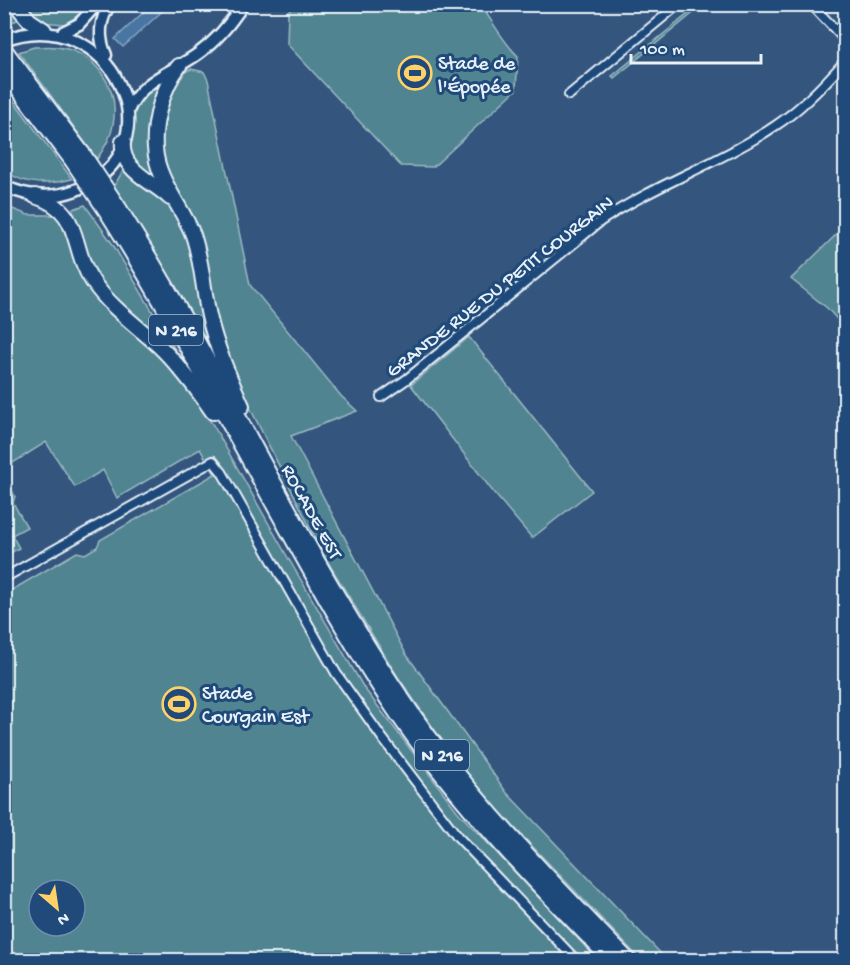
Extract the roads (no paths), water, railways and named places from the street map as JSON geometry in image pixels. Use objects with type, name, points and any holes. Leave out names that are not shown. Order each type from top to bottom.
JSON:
[{"type":"highway","points":[[16,4],[29,20],[44,30]]},
{"type":"highway","name":"ROCADE EST","points":[[4,50],[10,70],[77,157],[161,277],[295,519],[381,667],[441,753],[506,832],[628,960]]},
{"type":"highway","points":[[179,66],[168,85],[157,121],[154,140],[159,167],[190,227],[196,246],[209,317],[227,373],[295,519]]},
{"type":"highway","points":[[123,142],[123,152],[129,165],[163,191],[179,209]]},
{"type":"highway","points":[[35,196],[56,204],[63,211],[71,224],[84,266],[94,284],[114,306],[171,358],[192,383],[226,435],[242,449]]},
{"type":"highway","name":"ROCADE EST","points":[[113,210],[151,285],[350,640],[415,739],[493,837],[611,960]]},
{"type":"main road","points":[[63,32],[79,24],[97,4]]},
{"type":"main road","points":[[4,186],[35,196],[66,193],[88,184],[111,163],[123,142],[128,111],[124,88],[108,58],[100,31],[110,4]]},
{"type":"main road","points":[[128,111],[140,91],[214,40],[243,4]]},
{"type":"main road","points":[[4,40],[21,33],[44,30],[63,32],[87,41],[108,58]]},
{"type":"street","points":[[569,95],[679,4]]},
{"type":"street","points":[[811,4],[846,41]]},
{"type":"street","name":"GRANDE RUE DU PETIT COURGAIN","points":[[381,397],[407,379],[601,221],[628,204],[776,125],[819,88],[846,60]]},
{"type":"street","points":[[4,578],[213,461],[222,472],[336,673],[382,739],[459,837],[576,960]]},
{"type":"water","points":[[152,4],[169,5],[123,47],[115,39]]},
{"type":"waterway","points":[[836,960],[846,953]]},
{"type":"place","name":"Stade de l'Épopée","points":[[415,73]]},
{"type":"place","name":"Stade Courgain Est","points":[[179,704]]}]
